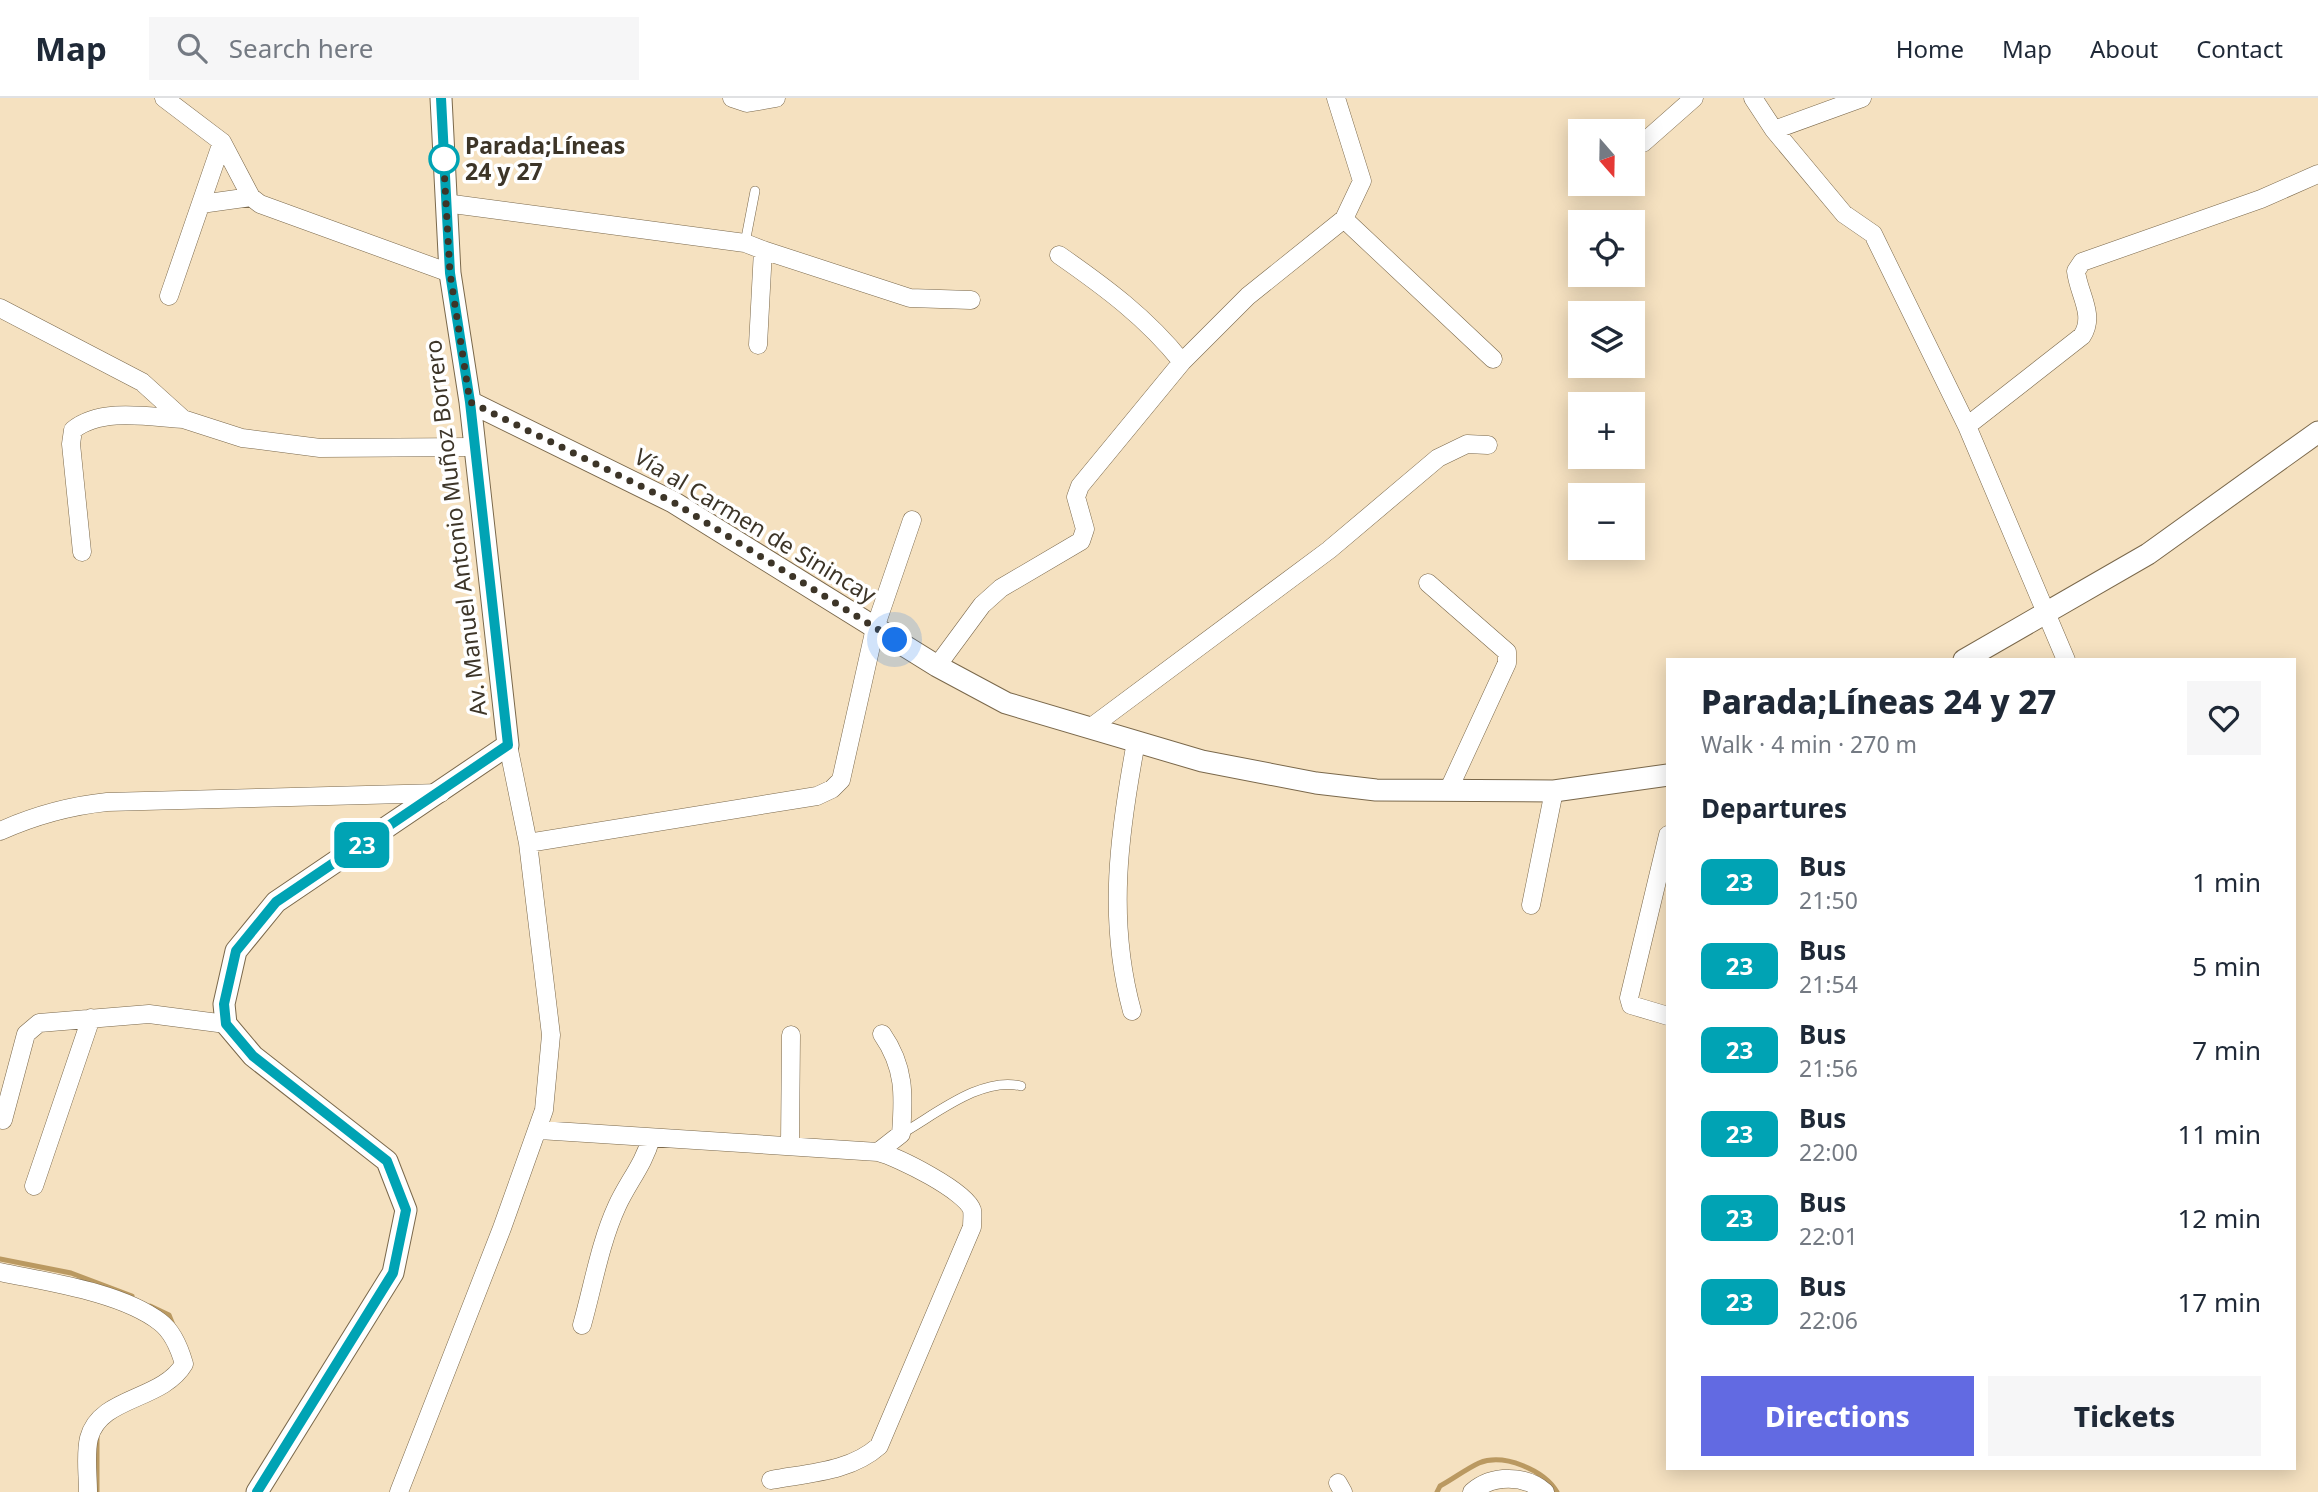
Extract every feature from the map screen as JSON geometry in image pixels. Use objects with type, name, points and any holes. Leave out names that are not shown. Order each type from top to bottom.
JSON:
[{"type":"street","points":[[164,98],[222,142],[251,197],[273,210],[450,273]]},
{"type":"street","name":"Av. Manuel Antonio Muñoz Borrero","points":[[441,98],[450,273],[470,402],[508,745]]},
{"type":"street","points":[[732,98],[747,103],[776,98]]},
{"type":"street","points":[[937,666],[982,605],[1001,588],[1081,541],[1085,529],[1076,497],[1080,486],[1182,362],[1248,296],[1344,219],[1362,181],[1336,98]]},
{"type":"street","points":[[1645,141],[1694,98]]},
{"type":"street","points":[[1753,98],[1774,130],[1843,214],[1873,234],[1968,426],[2065,658]]},
{"type":"street","points":[[1774,130],[1861,98]]},
{"type":"street","points":[[169,296],[222,142]]},
{"type":"street","points":[[1968,426],[2082,336],[2088,327],[2088,316],[2076,271],[2082,262],[2261,199],[2318,174]]},
{"type":"street","points":[[201,204],[251,197]]},
{"type":"street","points":[[445,203],[745,243],[868,287],[910,298],[971,300]]},
{"type":"street","points":[[1344,219],[1493,359]]},
{"type":"street","points":[[758,345],[764,250]]},
{"type":"street","points":[[1059,255],[1123,300],[1160,335],[1182,362]]},
{"type":"street","points":[[0,308],[142,382],[183,419]]},
{"type":"street","name":"Vía al Carmen de Sinincay","points":[[470,402],[673,502],[937,666],[1006,702],[1202,761],[1316,783],[1376,790],[1554,791],[1666,775]]},
{"type":"street","points":[[82,552],[71,444],[73,430],[85,420],[108,417],[183,419],[242,438],[320,448],[474,447]]},
{"type":"street","points":[[1971,658],[2148,554],[2318,432]]},
{"type":"street","points":[[1090,728],[1329,550],[1438,458],[1467,444],[1488,445]]},
{"type":"street","points":[[528,843],[817,796],[832,789],[841,780],[875,628],[912,520]]},
{"type":"street","points":[[1428,583],[1507,652],[1507,663],[1448,791]]},
{"type":"street","points":[[1132,1010],[1121,972],[1117,868],[1136,742]]},
{"type":"street","points":[[257,1492],[393,1273],[406,1210],[387,1161],[253,1056],[226,1024],[224,1004],[236,951],[276,902],[441,793],[508,745],[528,843],[551,1035],[544,1110],[539,1130],[399,1492]]},
{"type":"street","points":[[1531,905],[1554,791]]},
{"type":"street","points":[[0,831],[34,816],[67,806],[107,802],[441,793]]},
{"type":"street","points":[[1666,843],[1629,998],[1631,1005],[1666,1015]]},
{"type":"street","points":[[3,1119],[26,1034],[39,1023],[149,1014],[226,1024]]},
{"type":"street","points":[[34,1185],[91,1018]]},
{"type":"street","points":[[878,1152],[901,1134],[903,1105],[900,1063],[882,1034]]},
{"type":"street","points":[[790,1144],[791,1035]]},
{"type":"street","points":[[539,1130],[790,1144],[878,1152],[896,1157],[962,1196],[972,1210],[972,1227],[879,1446],[864,1460],[845,1466],[771,1480]]},
{"type":"street","points":[[582,1325],[608,1228],[618,1203],[645,1159],[650,1138]]},
{"type":"street","points":[[0,1272],[57,1284],[126,1304],[162,1322],[179,1347],[184,1364],[177,1376],[148,1393],[106,1411],[95,1425],[89,1438],[88,1492]]},
{"type":"street","points":[[1472,1492],[1480,1485],[1513,1477],[1535,1483],[1545,1492]]},
{"type":"lane","points":[[745,243],[755,191]]},
{"type":"lane","points":[[901,1134],[988,1086],[1009,1083],[1021,1086]]},
{"type":"waterway","points":[[0,1259],[71,1273],[132,1296]]},
{"type":"waterway","points":[[150,1306],[169,1315],[173,1325]]},
{"type":"waterway","points":[[97,1436],[97,1492]]},
{"type":"waterway","points":[[1437,1492],[1440,1486],[1474,1465],[1489,1460],[1511,1462],[1533,1471],[1557,1492]]},
{"type":"bus line","name":"23","points":[[257,1492],[393,1273],[406,1210],[387,1161],[253,1056],[226,1024],[224,1004],[236,951],[276,902],[441,793],[508,745],[470,402],[450,273],[441,98]]},
{"type":"place","name":"Parada;Líneas 24 y 27","points":[[444,159]]},
{"type":"route","points":[[444,159],[443,150],[450,273],[470,402],[673,502],[895,640]]}]
